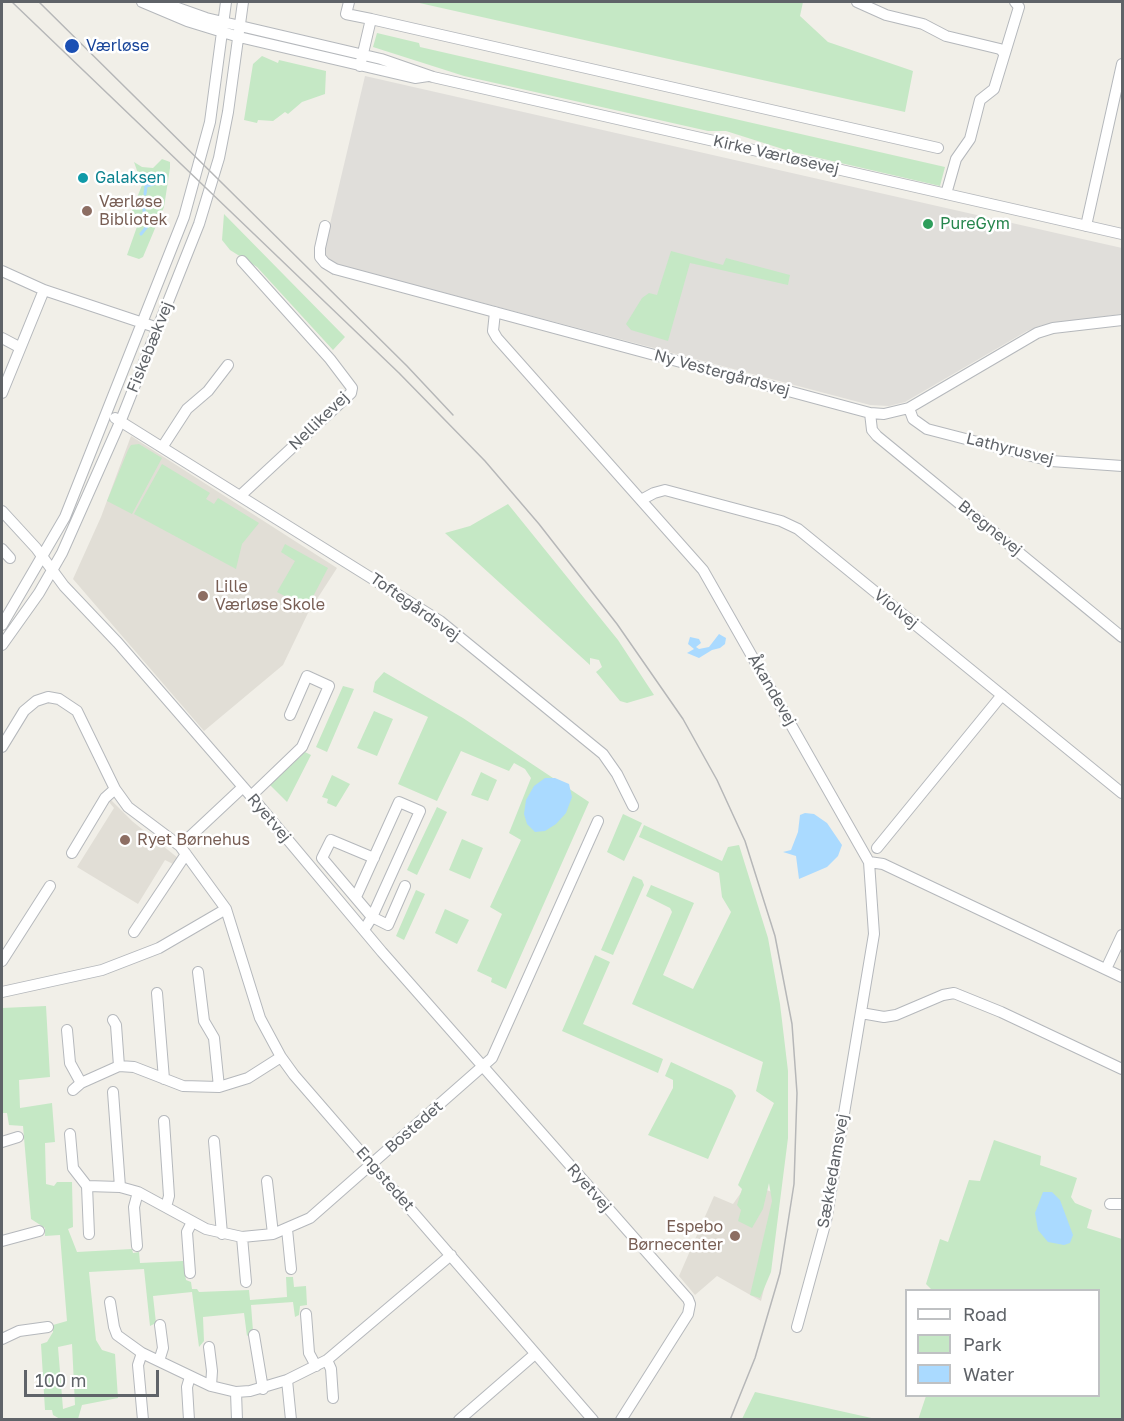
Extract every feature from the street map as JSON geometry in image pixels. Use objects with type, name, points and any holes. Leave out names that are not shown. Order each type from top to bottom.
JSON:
[{"type":"street","points":[[142,2],[240,32]]},
{"type":"street","points":[[161,2],[223,28]]},
{"type":"street","name":"Fiskebækvej","points":[[2,625],[65,517],[184,217],[204,150],[215,94],[226,2]]},
{"type":"street","name":"Fiskebækvej","points":[[2,645],[53,570],[121,420],[208,199],[225,128],[243,2]]},
{"type":"street","points":[[349,2],[346,14],[938,148]]},
{"type":"street","points":[[856,2],[886,15],[923,24],[946,36],[1000,49],[1004,53]]},
{"type":"street","points":[[946,194],[956,159],[970,139],[980,100],[994,89],[1004,53],[1010,45],[1019,7],[1015,2]]},
{"type":"street","points":[[360,66],[371,20]]},
{"type":"street","name":"Kirke Værløsevej","points":[[240,32],[363,54],[417,69],[429,76],[1122,234]]},
{"type":"street","name":"Kirke Værløsevej","points":[[240,32],[360,66],[415,78],[429,76]]},
{"type":"street","points":[[1086,226],[1122,72]]},
{"type":"street","name":"Ny Vestergårdsvej","points":[[325,226],[320,248],[325,263],[335,269],[870,413],[884,414],[909,408],[1037,333],[1053,328],[1122,320]]},
{"type":"street","name":"Nellikevej","points":[[241,495],[349,395],[352,388],[330,359],[242,261]]},
{"type":"street","points":[[2,271],[44,290],[158,328]]},
{"type":"street","points":[[2,393],[44,290]]},
{"type":"street","name":"Åkandevej","points":[[495,312],[493,331],[497,338],[703,570],[869,862]]},
{"type":"street","points":[[2,338],[19,347]]},
{"type":"street","points":[[163,446],[187,409],[208,391],[228,365]]},
{"type":"street","name":"Lathyrusvej","points":[[909,408],[913,419],[927,429],[1051,461],[1122,466]]},
{"type":"street","name":"Bregnevej","points":[[870,413],[872,430],[877,436],[1122,637]]},
{"type":"street","name":"Toftegårdsvej","points":[[106,414],[121,420],[163,446],[440,621],[603,754],[617,774],[633,806]]},
{"type":"street","name":"Violvej","points":[[641,500],[665,490],[781,521],[798,529],[1122,793]]},
{"type":"street","name":"Ryetvej","points":[[2,511],[251,796],[483,1067],[688,1299],[690,1310],[621,1419]]},
{"type":"street","points":[[2,549],[9,558]]},
{"type":"street","points":[[251,796],[302,747],[329,687],[307,676],[290,716]]},
{"type":"street","points":[[877,848],[1002,695]]},
{"type":"street","name":"Engstedet","points":[[2,747],[24,711],[36,701],[48,697],[59,699],[77,711],[115,789],[128,807],[183,850],[226,909],[260,1018],[281,1057],[593,1419]]},
{"type":"street","points":[[135,932],[183,850],[243,787]]},
{"type":"street","points":[[72,853],[105,798],[115,789]]},
{"type":"street","points":[[356,897],[399,802],[420,811],[364,930]]},
{"type":"street","points":[[483,1067],[492,1058],[598,821]]},
{"type":"street","points":[[374,858],[331,840],[322,858],[372,917],[388,925],[405,886]]},
{"type":"street","points":[[869,862],[884,864],[1122,977]]},
{"type":"street","name":"Sækkedamsvej","points":[[797,1327],[825,1221],[874,934],[869,862]]},
{"type":"street","points":[[2,961],[50,886]]},
{"type":"street","points":[[2,992],[102,970],[159,948],[226,909]]},
{"type":"street","points":[[1106,969],[1122,935]]},
{"type":"street","points":[[198,972],[204,1021],[214,1038],[219,1087]]},
{"type":"street","points":[[157,993],[164,1079]]},
{"type":"street","points":[[861,1013],[884,1017],[896,1015],[943,995],[954,993],[1001,1012],[1122,1069]]},
{"type":"street","points":[[113,1020],[116,1025],[119,1066]]},
{"type":"street","points":[[67,1030],[70,1063],[77,1086],[119,1066],[134,1067],[183,1086],[219,1087],[248,1078],[281,1057]]},
{"type":"street","name":"Bostedet","points":[[87,1186],[120,1187],[138,1192],[192,1222],[222,1234],[242,1237],[273,1234],[310,1218],[483,1067]]},
{"type":"street","points":[[113,1092],[120,1187]]},
{"type":"street","points":[[164,1121],[169,1196],[166,1207]]},
{"type":"street","points":[[70,1134],[73,1168],[87,1186],[89,1234]]},
{"type":"street","points":[[2,1143],[18,1137]]},
{"type":"street","points":[[214,1141],[222,1234]]},
{"type":"street","points":[[267,1181],[273,1234]]},
{"type":"street","points":[[137,1246],[134,1207],[138,1192]]},
{"type":"street","points":[[1110,1204],[1122,1204]]},
{"type":"street","points":[[190,1273],[188,1232],[192,1222]]},
{"type":"street","points":[[287,1229],[291,1269]]},
{"type":"street","points":[[2,1241],[39,1231]]},
{"type":"street","points":[[242,1237],[246,1282]]},
{"type":"street","points":[[110,1302],[117,1335],[142,1353],[211,1386],[236,1392],[263,1389],[327,1360],[451,1255]]},
{"type":"street","points":[[306,1314],[309,1353],[316,1366]]},
{"type":"street","points":[[159,1361],[162,1348],[160,1325]]},
{"type":"street","points":[[2,1339],[19,1331],[48,1328]]},
{"type":"street","points":[[254,1335],[263,1389]]},
{"type":"street","points":[[209,1347],[211,1386]]},
{"type":"street","points":[[142,1353],[138,1365],[143,1419]]},
{"type":"street","points":[[459,1419],[535,1354]]},
{"type":"street","points":[[327,1360],[331,1369],[333,1398]]},
{"type":"street","points":[[189,1419],[187,1387],[190,1377]]},
{"type":"street","points":[[287,1380],[291,1419]]},
{"type":"street","points":[[236,1392],[237,1419]]},
{"type":"shaded area","points":[[365,76],[1122,248],[1122,314],[1043,325],[1027,331],[905,402],[889,406],[870,405],[335,264],[325,259],[324,249]]},
{"type":"shaded area","name":"Lille Værløse Skole","points":[[131,436],[337,568],[308,613],[283,665],[204,731],[73,579],[101,517]]},
{"type":"shaded area","name":"Ryet Børnehus","points":[[111,800],[132,821],[178,858],[173,864],[165,860],[138,904],[77,867],[114,808],[109,802]]},
{"type":"shaded area","name":"Espebo Børnecenter","points":[[753,1185],[780,1195],[769,1269],[761,1301],[717,1276],[695,1295],[679,1276],[714,1196],[733,1204],[745,1187]]},
{"type":"green space","points":[[415,2],[803,2],[800,16],[828,42],[913,71],[905,112]]},
{"type":"green space","points":[[377,33],[419,43],[420,47],[945,167],[940,186],[789,151],[726,131],[708,131],[464,76],[373,47]]},
{"type":"green space","points":[[262,56],[278,63],[279,60],[326,71],[325,94],[302,102],[288,114],[285,112],[273,121],[258,120],[257,123],[244,120],[253,64]]},
{"type":"green space","points":[[162,159],[170,162],[164,207],[143,257],[139,259],[127,255],[139,221],[131,213],[142,185],[134,162],[142,167],[153,168]]},
{"type":"green space","points":[[224,214],[345,337],[333,350],[257,267],[230,250],[222,240]]},
{"type":"green space","points":[[671,251],[723,265],[726,258],[790,275],[788,285],[690,263],[668,341],[631,330],[626,324],[642,298],[649,293],[657,295]]},
{"type":"green space","points":[[139,444],[162,458],[132,514],[107,501],[128,450],[131,445]]},
{"type":"green space","points":[[162,464],[210,493],[206,499],[214,504],[218,498],[259,523],[242,544],[236,569],[134,514]]},
{"type":"green space","points":[[508,504],[618,640],[654,695],[627,703],[620,701],[596,672],[602,667],[599,660],[590,658],[590,665],[445,533],[470,526]]},
{"type":"green space","points":[[285,544],[328,568],[307,608],[277,592],[295,561],[281,552]]},
{"type":"green space","points":[[384,672],[463,718],[589,802],[506,989],[491,982],[492,978],[477,971],[502,914],[490,907],[521,840],[509,833],[531,778],[525,769],[514,763],[509,771],[461,751],[437,801],[398,784],[428,717],[373,692],[375,682]]},
{"type":"green space","points":[[343,686],[354,689],[327,752],[316,747]]},
{"type":"green space","points":[[374,711],[393,719],[377,756],[357,748]]},
{"type":"green space","points":[[305,752],[311,755],[287,802],[270,785]]},
{"type":"green space","points":[[481,772],[497,780],[488,801],[471,795]]},
{"type":"green space","points":[[332,775],[350,784],[336,807],[327,803],[328,799],[322,797]]},
{"type":"green space","points":[[437,807],[447,812],[417,875],[407,870]]},
{"type":"green space","points":[[623,814],[642,823],[624,861],[607,852]]},
{"type":"green space","points":[[644,825],[722,861],[728,847],[739,845],[768,938],[780,1004],[788,1071],[788,1138],[771,1272],[760,1298],[750,1295],[772,1201],[769,1183],[763,1209],[752,1228],[738,1221],[741,1210],[737,1205],[742,1189],[738,1185],[774,1103],[756,1091],[763,1062],[632,1004],[672,912],[670,908],[646,896],[651,885],[694,903],[663,975],[693,989],[731,912],[722,897],[719,873],[639,837]]},
{"type":"green space","points":[[462,839],[483,848],[470,879],[449,870]]},
{"type":"green space","points":[[633,876],[642,880],[644,885],[613,955],[601,950]]},
{"type":"green space","points":[[416,890],[425,894],[404,940],[396,936]]},
{"type":"green space","points":[[445,909],[469,920],[457,944],[435,933]]},
{"type":"green space","points":[[595,955],[610,962],[583,1024],[663,1059],[658,1073],[562,1031]]},
{"type":"green space","points":[[46,1006],[50,1077],[19,1080],[20,1108],[52,1103],[55,1142],[45,1143],[46,1184],[54,1186],[57,1182],[72,1182],[73,1227],[68,1229],[77,1252],[132,1249],[133,1253],[139,1252],[140,1263],[183,1261],[186,1280],[191,1282],[192,1289],[197,1289],[199,1292],[249,1290],[250,1300],[287,1297],[286,1277],[293,1277],[294,1287],[306,1286],[307,1305],[300,1306],[299,1315],[295,1317],[293,1302],[251,1305],[253,1331],[247,1336],[244,1313],[203,1317],[204,1341],[199,1347],[192,1292],[153,1296],[156,1323],[150,1326],[144,1269],[89,1272],[96,1340],[102,1350],[115,1354],[118,1398],[82,1405],[78,1419],[60,1419],[53,1415],[52,1410],[45,1410],[41,1344],[47,1342],[53,1332],[53,1325],[67,1321],[60,1235],[45,1236],[45,1228],[31,1219],[23,1126],[9,1125],[7,1113],[2,1113],[2,1008]],"holes":[[[72,1344],[75,1405],[63,1409],[58,1347]]]},
{"type":"green space","points":[[671,1062],[732,1090],[736,1096],[708,1159],[648,1135],[673,1088],[673,1080],[665,1076]]},
{"type":"green space","points":[[994,1140],[1041,1156],[1040,1165],[1077,1178],[1071,1197],[1075,1203],[1092,1210],[1087,1228],[1122,1239],[1122,1419],[918,1420],[926,1397],[1100,1397],[1100,1289],[931,1289],[926,1284],[940,1239],[948,1242],[969,1180],[980,1181]]},
{"type":"green space","points":[[755,1392],[876,1419],[742,1419]]},
{"type":"water","points":[[719,634],[726,638],[725,644],[720,648],[699,658],[687,653],[694,649],[688,644],[690,637],[699,639],[701,643],[696,647],[699,649],[709,647]]},
{"type":"water","points":[[545,778],[555,778],[569,784],[572,797],[566,813],[556,824],[545,831],[535,832],[527,824],[524,814],[526,800],[534,786]]},
{"type":"water","points":[[814,814],[827,823],[842,845],[838,856],[827,867],[799,879],[796,856],[783,852],[791,850],[798,832],[800,815]]},
{"type":"water","points":[[1043,1192],[1052,1192],[1060,1200],[1073,1235],[1070,1243],[1064,1245],[1048,1242],[1038,1230],[1035,1213]]},
{"type":"waterway","points":[[145,194],[146,186],[154,184]]},
{"type":"waterway","points":[[141,234],[150,223],[144,211],[144,200]]},
{"type":"tram line","points":[[12,2],[399,373],[485,461],[539,524],[617,624],[683,719],[717,780],[745,841],[775,936],[792,1024],[797,1093],[794,1184],[780,1273],[755,1358],[730,1420]]},
{"type":"tram line","points":[[39,2],[407,366],[453,415]]},
{"type":"place","name":"Værløse","points":[[72,46]]},
{"type":"place","name":"Galaksen","points":[[83,178]]},
{"type":"place","name":"Værløse Bibliotek","points":[[87,211]]},
{"type":"place","name":"PureGym","points":[[928,224]]},
{"type":"place","name":"Lille Værløse Skole","points":[[203,596]]},
{"type":"place","name":"Ryet Børnehus","points":[[125,840]]},
{"type":"place","name":"Espebo Børnecenter","points":[[735,1236]]}]
